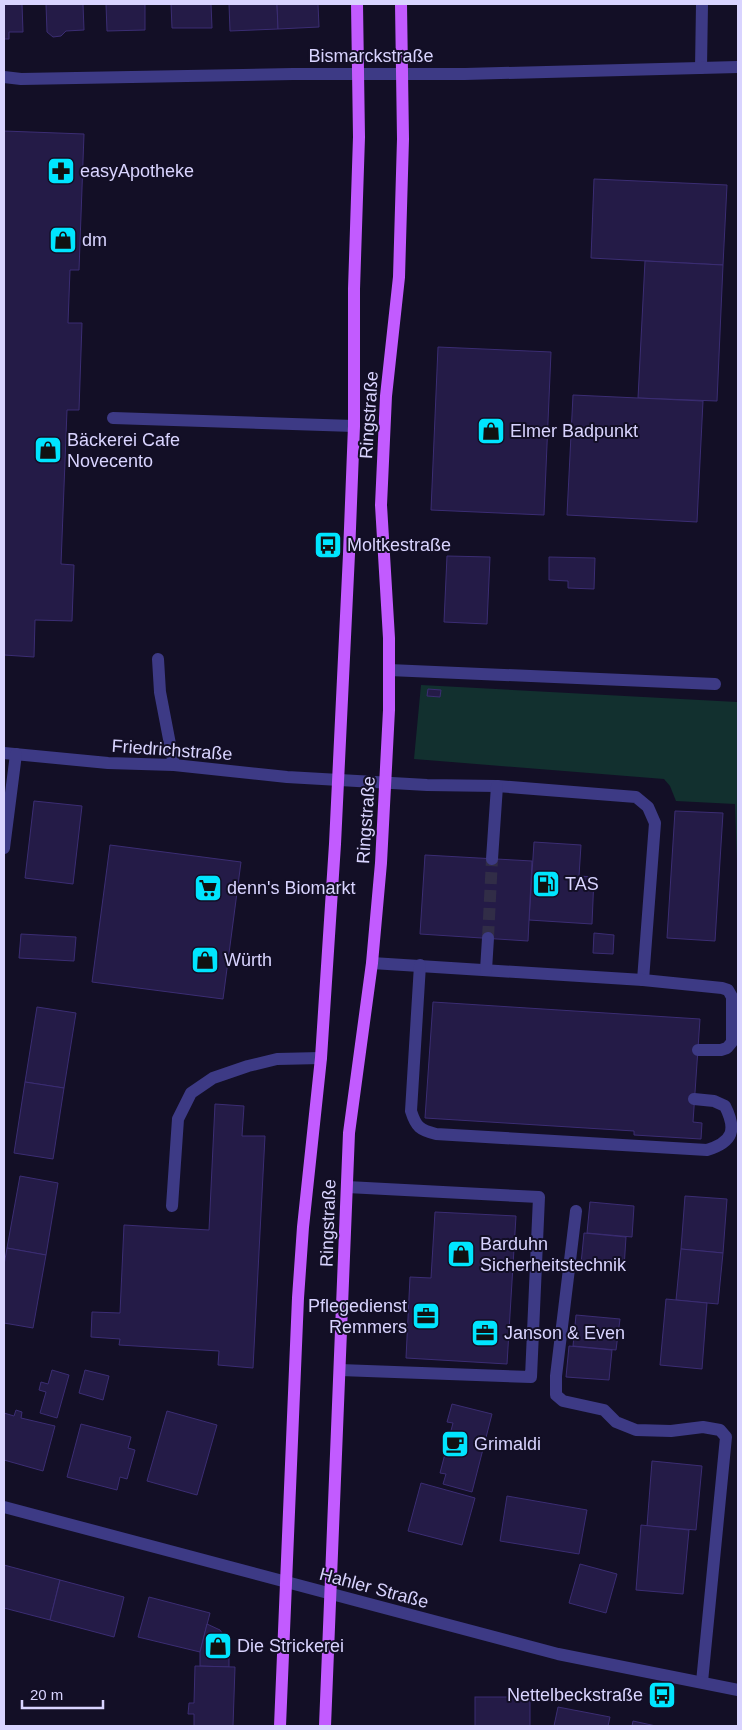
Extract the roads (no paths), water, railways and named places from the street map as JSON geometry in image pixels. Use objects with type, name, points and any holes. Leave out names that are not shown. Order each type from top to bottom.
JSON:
[{"type":"main road","name":"Ringstraße","points":[[280,1726],[298,1298],[303,1227],[321,1058],[338,780],[354,426],[354,289],[359,137],[357,4]]},
{"type":"main road","name":"Ringstraße","points":[[324,1726],[349,1133],[372,963],[386,783],[389,670],[381,504],[386,396],[399,277],[403,151],[401,4]]},
{"type":"street","points":[[701,68],[702,4]]},
{"type":"street","name":"Bismarckstraße","points":[[4,77],[21,80],[464,74],[738,67]]},
{"type":"street","points":[[113,418],[354,426]]},
{"type":"street","points":[[158,659],[160,692],[174,765]]},
{"type":"street","points":[[389,670],[715,684]]},
{"type":"street","points":[[4,848],[10,753]]},
{"type":"street","name":"Friedrichstraße","points":[[10,753],[108,763],[174,765],[287,777],[386,783],[497,786],[636,797],[648,807],[655,823],[643,980]]},
{"type":"street","points":[[492,859],[497,786]]},
{"type":"street","points":[[486,970],[488,938]]},
{"type":"street","points":[[372,963],[643,980],[728,990],[732,997],[732,1042],[727,1048],[721,1050],[698,1050]]},
{"type":"street","points":[[420,966],[411,1111],[415,1123],[423,1131],[436,1134],[707,1150],[720,1145],[730,1134],[732,1120],[725,1106],[714,1101],[694,1100]]},
{"type":"street","points":[[172,1206],[178,1119],[191,1093],[214,1078],[248,1066],[277,1059],[321,1058]]},
{"type":"street","points":[[340,1370],[531,1377],[539,1197],[348,1187]]},
{"type":"street","points":[[576,1211],[556,1376],[556,1395],[563,1401],[604,1410],[616,1422],[636,1430],[672,1431],[703,1427],[720,1430],[726,1437],[702,1682]]},
{"type":"street","name":"Hahler Straße","points":[[4,1507],[558,1654],[738,1690]]},
{"type":"tunnel","points":[[488,938],[492,859]]},
{"type":"place","name":"easyApotheke","points":[[61,171]]},
{"type":"place","name":"dm","points":[[63,240]]},
{"type":"place","name":"Elmer Badpunkt","points":[[491,431]]},
{"type":"place","name":"Bäckerei Cafe Novecento","points":[[48,450]]},
{"type":"place","name":"Moltkestraße","points":[[328,545]]},
{"type":"place","name":"TAS","points":[[546,884]]},
{"type":"place","name":"denn's Biomarkt","points":[[208,888]]},
{"type":"place","name":"Würth","points":[[205,960]]},
{"type":"place","name":"Barduhn Sicherheitstechnik","points":[[461,1254]]},
{"type":"place","name":"Pflegedienst Remmers","points":[[426,1316]]},
{"type":"place","name":"Janson & Even","points":[[485,1333]]},
{"type":"place","name":"Grimaldi","points":[[455,1444]]},
{"type":"place","name":"Die Strickerei","points":[[218,1646]]},
{"type":"place","name":"Nettelbeckstraße","points":[[662,1695]]}]
